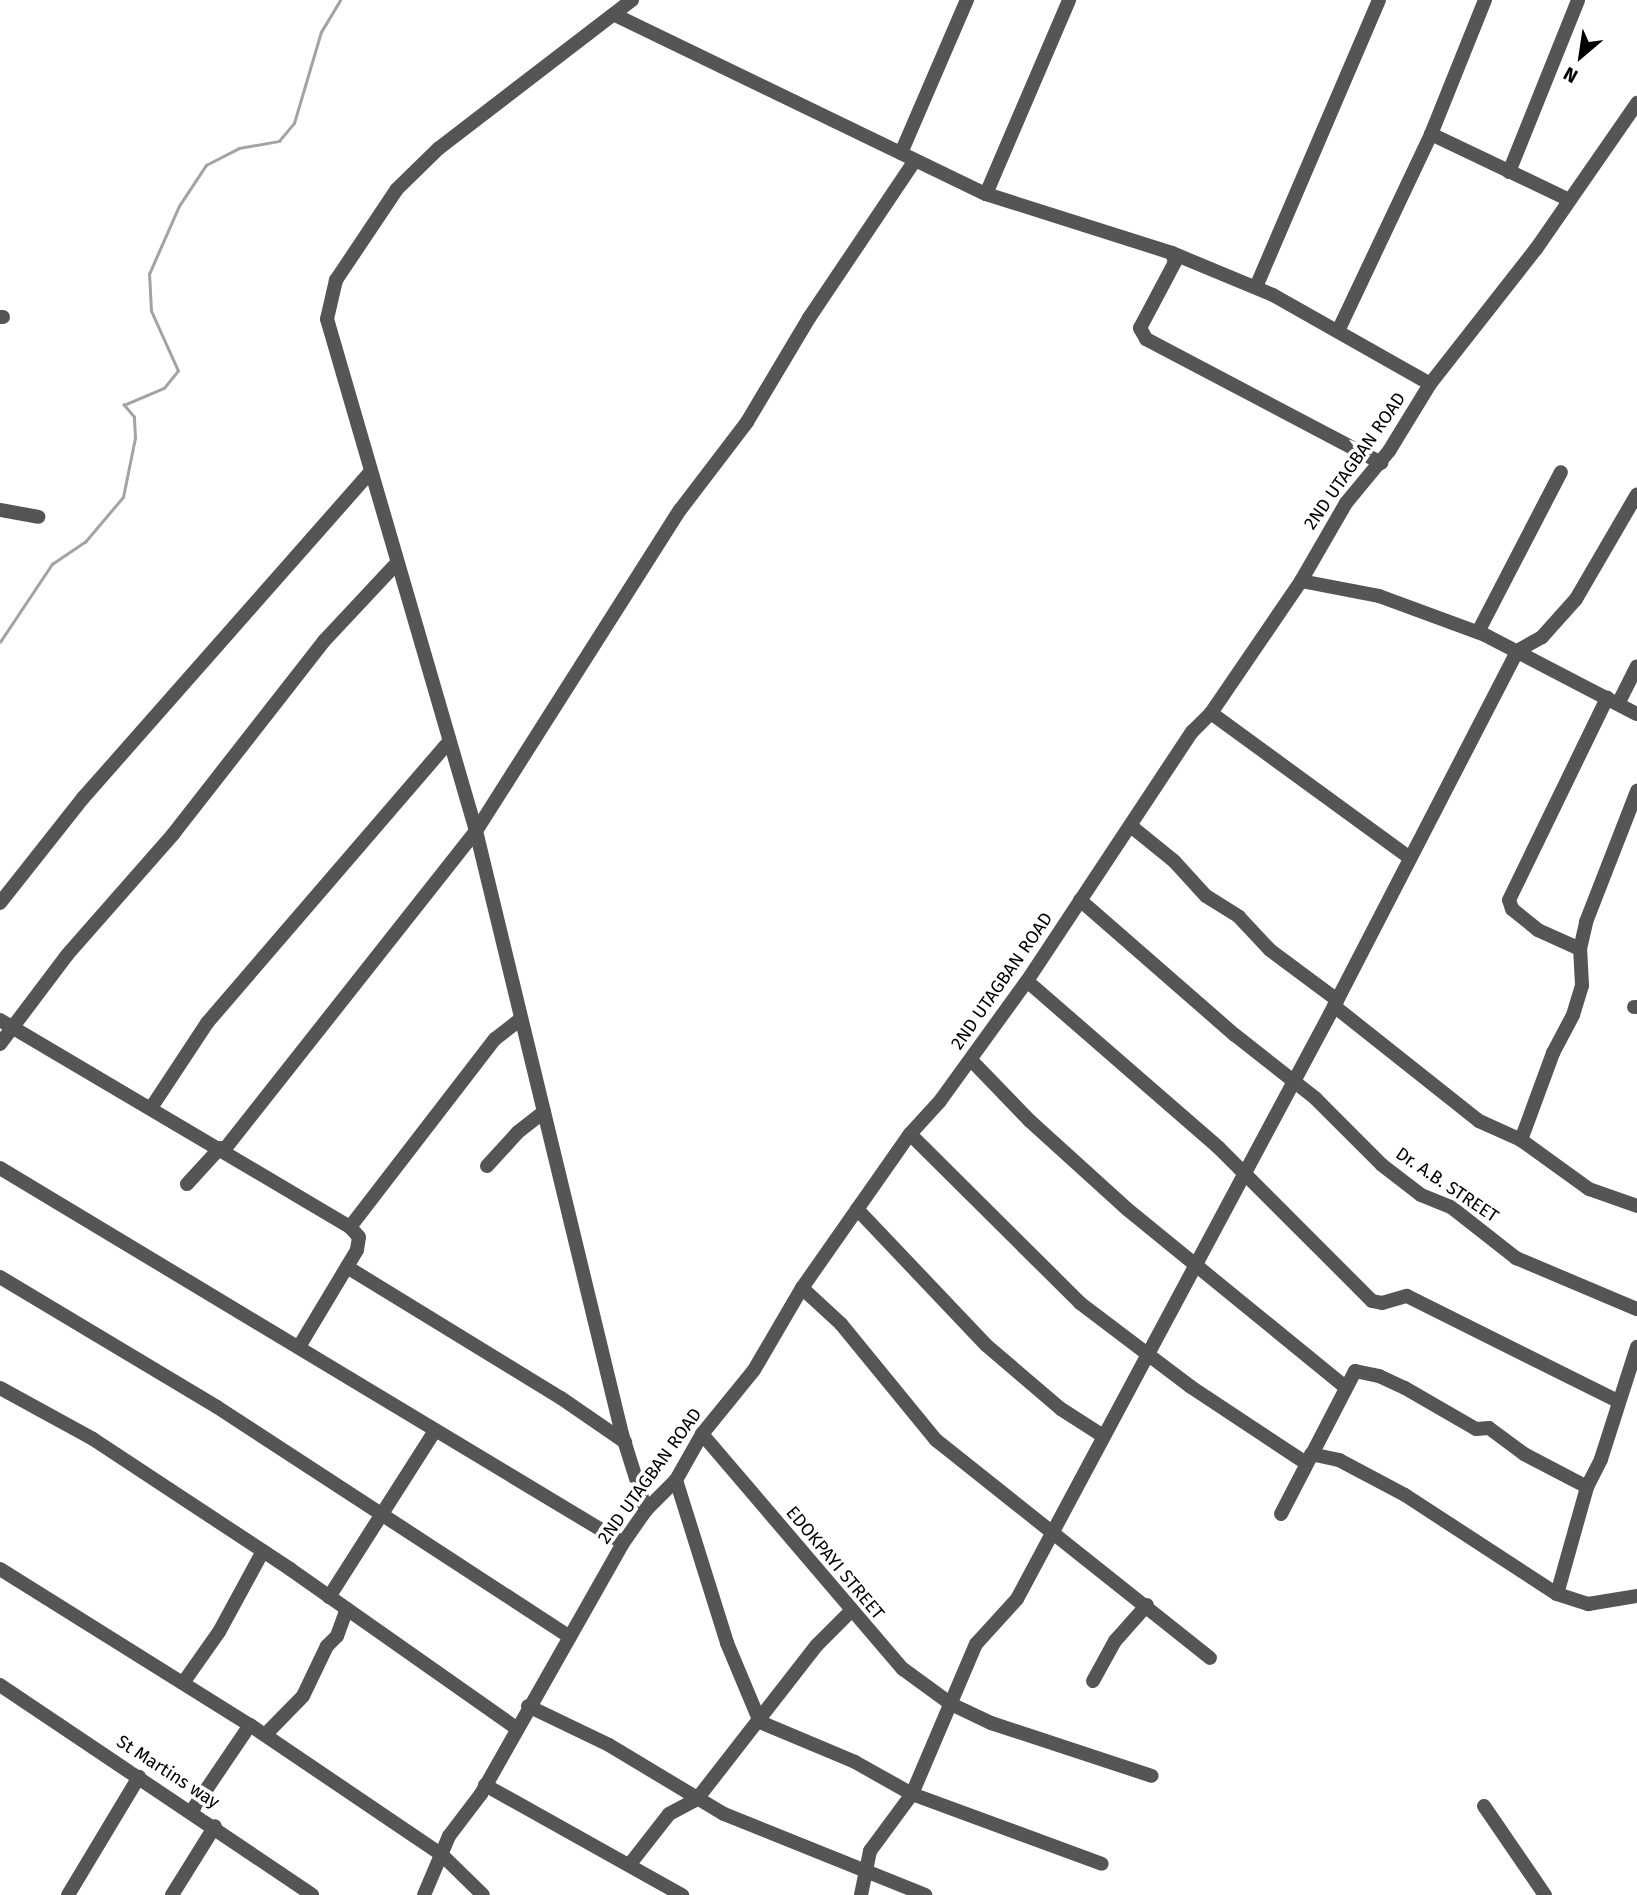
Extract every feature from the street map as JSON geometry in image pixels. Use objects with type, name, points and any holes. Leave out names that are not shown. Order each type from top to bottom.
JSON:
[{"type":"street","points":[[632,0],[439,148],[397,189],[336,281],[327,319],[476,831],[625,1442],[646,1510]]},
{"type":"street","points":[[901,153],[967,0]]},
{"type":"street","points":[[986,194],[1069,0]]},
{"type":"street","points":[[1256,287],[1379,0]]},
{"type":"street","points":[[1339,328],[1431,134],[1485,0]]},
{"type":"street","points":[[1509,172],[1578,0]]},
{"type":"street","points":[[615,15],[986,194],[1172,253],[1256,287],[1339,328],[1430,384]]},
{"type":"street","name":"2ND UTAGBAN ROAD","points":[[424,1895],[449,1836],[485,1786],[515,1727],[622,1544],[646,1510],[676,1480],[702,1434],[754,1370],[802,1288],[910,1134],[971,1060],[1027,981],[1132,827],[1192,732],[1211,713],[1301,582],[1346,503],[1381,463],[1430,384],[1536,249],[1567,199],[1637,103]]},
{"type":"street","points":[[1431,134],[1567,199]]},
{"type":"street","points":[[187,1184],[222,1149],[476,831],[680,510],[747,422],[809,318],[915,160]]},
{"type":"street","points":[[1172,253],[1175,262],[1140,328],[1146,339],[1381,463]]},
{"type":"street","points":[[0,903],[83,798],[370,472]]},
{"type":"street","points":[[1478,632],[1561,472]]},
{"type":"street","points":[[861,1895],[868,1875],[870,1851],[912,1794],[976,1644],[1017,1599],[1050,1531],[1147,1356],[1335,1003],[1517,651],[1542,637],[1581,590],[1637,494]]},
{"type":"street","points":[[0,510],[38,517]]},
{"type":"street","points":[[0,1045],[5,1024],[174,833],[324,641],[397,563]]},
{"type":"street","points":[[1301,582],[1379,596],[1478,632],[1637,714]]},
{"type":"street","points":[[1542,637],[1543,665]]},
{"type":"street","points":[[1580,949],[1538,930],[1512,909],[1509,900],[1612,701],[1637,666]]},
{"type":"street","points":[[1211,713],[1410,859]]},
{"type":"street","points":[[151,1108],[207,1023],[446,745]]},
{"type":"street","points":[[1521,1140],[1553,1053],[1573,1015],[1582,985],[1580,949],[1586,922],[1637,791]]},
{"type":"street","points":[[1132,827],[1174,861],[1206,896],[1239,917],[1270,950],[1459,1107],[1521,1140],[1589,1189],[1637,1206]]},
{"type":"street","name":"Dr. A.B. STREET","points":[[1080,900],[1421,1195],[1451,1207],[1517,1258],[1637,1309]]},
{"type":"street","points":[[1027,981],[1244,1173],[1372,1301],[1382,1303],[1407,1296],[1512,1352],[1618,1401]]},
{"type":"street","points":[[350,1227],[495,1039],[522,1019]]},
{"type":"street","points":[[5,1024],[222,1149],[350,1227],[359,1237],[347,1267],[299,1348]]},
{"type":"street","points":[[971,1060],[1030,1121],[1117,1201],[1197,1262],[1345,1386]]},
{"type":"street","points":[[487,1166],[518,1132],[544,1112]]},
{"type":"street","points":[[910,1134],[1038,1263],[1147,1356],[1308,1458],[1339,1460],[1405,1495],[1557,1594],[1588,1604],[1637,1596]]},
{"type":"street","points":[[0,1168],[622,1544]]},
{"type":"street","points":[[857,1209],[986,1345],[1061,1409],[1103,1436]]},
{"type":"street","points":[[347,1267],[561,1398],[625,1442]]},
{"type":"street","points":[[0,1277],[217,1407],[570,1637]]},
{"type":"street","points":[[802,1288],[841,1324],[936,1440],[1147,1605],[1210,1658]]},
{"type":"street","points":[[1557,1594],[1587,1487],[1601,1459],[1637,1347]]},
{"type":"street","points":[[1280,1514],[1307,1471],[1308,1458],[1355,1371],[1379,1376],[1476,1429],[1489,1428],[1524,1454],[1587,1487]]},
{"type":"street","points":[[0,1388],[93,1439],[263,1551],[515,1727]]},
{"type":"street","points":[[329,1597],[434,1432]]},
{"type":"street","name":"EDOKPAYI STREET","points":[[702,1434],[849,1612],[903,1669],[951,1704],[991,1723],[1152,1776]]},
{"type":"street","points":[[676,1480],[727,1643],[760,1722],[855,1762],[912,1794],[1102,1864]]},
{"type":"street","points":[[183,1683],[219,1632],[263,1551]]},
{"type":"street","points":[[0,1569],[265,1735],[442,1855],[483,1895]]},
{"type":"street","points":[[1093,1681],[1115,1641],[1147,1605]]},
{"type":"street","points":[[265,1735],[303,1696],[327,1646],[337,1636],[347,1609]]},
{"type":"street","points":[[630,1864],[669,1814],[697,1799],[817,1646],[849,1612]]},
{"type":"street","name":"St Martins way","points":[[0,1685],[215,1826],[290,1889],[312,1895]]},
{"type":"street","points":[[527,1706],[609,1745],[697,1799],[868,1875],[925,1895]]},
{"type":"street","points":[[191,1812],[250,1725]]},
{"type":"street","points":[[68,1895],[139,1777]]},
{"type":"street","points":[[485,1786],[682,1895]]},
{"type":"street","points":[[1484,1806],[1545,1895]]},
{"type":"street","points":[[172,1895],[215,1826]]},
{"type":"waterway","points":[[0,642],[52,564],[85,542],[123,497],[135,438],[134,417],[124,405],[164,388],[178,371],[151,311],[149,274],[179,206],[206,165],[239,148],[279,141],[294,123],[321,32],[340,0]]}]
